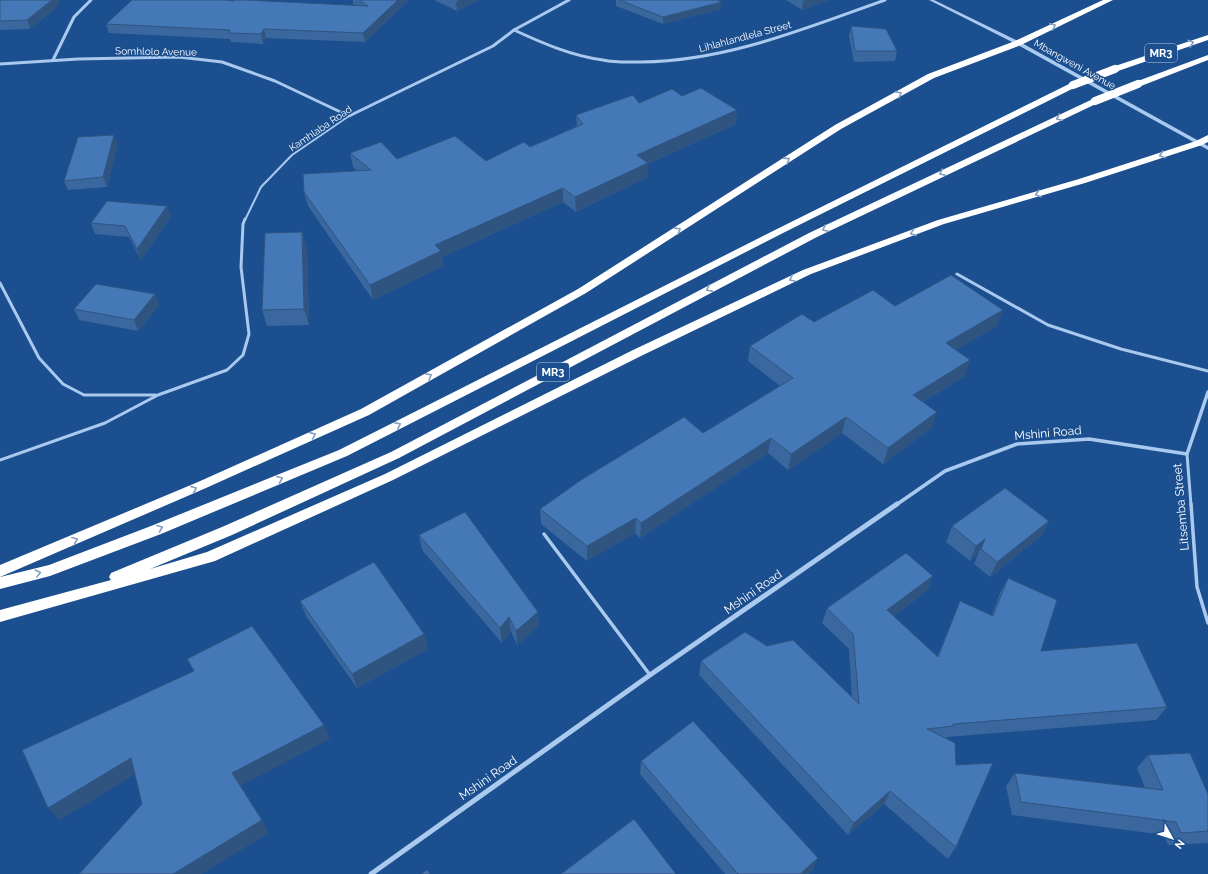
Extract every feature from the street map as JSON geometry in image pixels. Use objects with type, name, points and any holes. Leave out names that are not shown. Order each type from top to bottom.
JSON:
[{"type":"highway","points":[[0,571],[202,485],[365,412],[582,291],[838,127],[931,76],[1018,43],[1109,0]]},
{"type":"highway","name":"MR3","points":[[0,583],[50,570],[156,530],[343,453],[775,234],[1074,85],[1115,69],[1208,37]]},
{"type":"highway","name":"MR3","points":[[0,616],[64,599],[227,531],[395,455],[813,235],[1095,101],[1208,57]]},
{"type":"highway","points":[[64,599],[210,557],[389,477],[637,353],[807,272],[941,222],[1205,143]]},
{"type":"street","points":[[53,60],[74,17],[92,0]]},
{"type":"street","name":"Kamhlaba Road","points":[[349,116],[493,46],[514,30],[569,0]]},
{"type":"street","name":"Lihlahlandlela Street","points":[[514,30],[549,46],[601,61],[651,63],[704,57],[777,37],[885,0]]},
{"type":"street","name":"Mbangweni Avenue","points":[[931,0],[1018,43],[1205,143]]},
{"type":"street","name":"Somhlolo Avenue","points":[[0,64],[53,60],[179,57],[222,62],[276,81],[349,116]]},
{"type":"street","name":"Litsemba Street","points":[[1187,454],[1208,392]]},
{"type":"street","name":"Mshini Road","points":[[371,874],[650,675],[945,470],[1018,444],[1089,439],[1187,454]]},
{"type":"lane","name":"Kamhlaba Road","points":[[158,395],[227,370],[243,355],[249,334],[240,267],[244,224],[261,188],[292,155],[349,116]]},
{"type":"lane","points":[[957,274],[1048,325],[1121,349],[1208,371]]},
{"type":"lane","points":[[0,283],[39,358],[63,384],[84,395],[158,395]]},
{"type":"lane","points":[[0,460],[105,423],[158,395]]},
{"type":"lane","name":"Litsemba Street","points":[[1187,454],[1197,587],[1208,623]]},
{"type":"lane","points":[[544,534],[650,675]]},
{"type":"building","points":[[0,0],[52,0],[27,20],[0,21]]},
{"type":"building","points":[[132,0],[245,0],[368,6],[359,0],[398,0],[363,33],[264,29],[261,34],[229,33],[230,30],[106,24]]},
{"type":"building","points":[[619,0],[717,0],[722,2],[663,17]]},
{"type":"building","points":[[851,26],[886,29],[897,51],[855,51]]},
{"type":"building","points":[[701,88],[737,110],[637,155],[648,163],[575,197],[563,188],[435,245],[441,251],[370,285],[304,192],[303,174],[371,170],[350,153],[381,142],[397,159],[455,136],[486,161],[524,142],[530,147],[583,124],[576,115],[633,95],[639,103],[672,89],[682,96]]},
{"type":"building","points":[[114,135],[103,177],[64,181],[78,137]]},
{"type":"building","points":[[107,201],[167,206],[137,249],[125,226],[91,223]]},
{"type":"building","points":[[302,232],[304,309],[262,310],[265,233]]},
{"type":"building","points":[[951,275],[1003,310],[946,343],[970,360],[913,395],[937,412],[888,448],[846,417],[791,454],[771,438],[641,523],[636,518],[587,546],[540,509],[581,480],[684,417],[703,433],[793,378],[750,346],[802,314],[814,322],[873,290],[895,306]]},
{"type":"building","points":[[96,284],[155,294],[134,320],[74,309]]},
{"type":"building","points":[[1005,488],[1049,521],[997,562],[981,549],[985,539],[976,546],[952,526]]},
{"type":"building","points":[[465,512],[538,612],[516,631],[509,617],[500,628],[419,535]]},
{"type":"building","points":[[906,553],[933,576],[887,610],[938,657],[960,601],[993,616],[1008,578],[1057,600],[1041,651],[1137,643],[1167,707],[953,724],[953,726],[927,729],[955,743],[956,765],[993,763],[956,847],[890,791],[854,823],[701,661],[745,632],[767,646],[793,640],[859,704],[853,634],[827,608]]},
{"type":"building","points":[[374,562],[424,634],[352,674],[300,601]]},
{"type":"building","points":[[252,626],[324,725],[232,773],[262,820],[173,874],[79,874],[142,804],[131,758],[48,808],[22,750],[194,671],[187,659]]},
{"type":"building","points":[[693,721],[818,858],[800,874],[738,874],[641,761]]},
{"type":"building","points":[[1190,753],[1208,794],[1208,831],[1181,833],[1176,822],[1021,802],[1015,773],[1163,790],[1148,755]]},
{"type":"building","points":[[634,819],[676,874],[561,874]]},
{"type":"building","points":[[427,870],[430,874],[421,874]]}]
